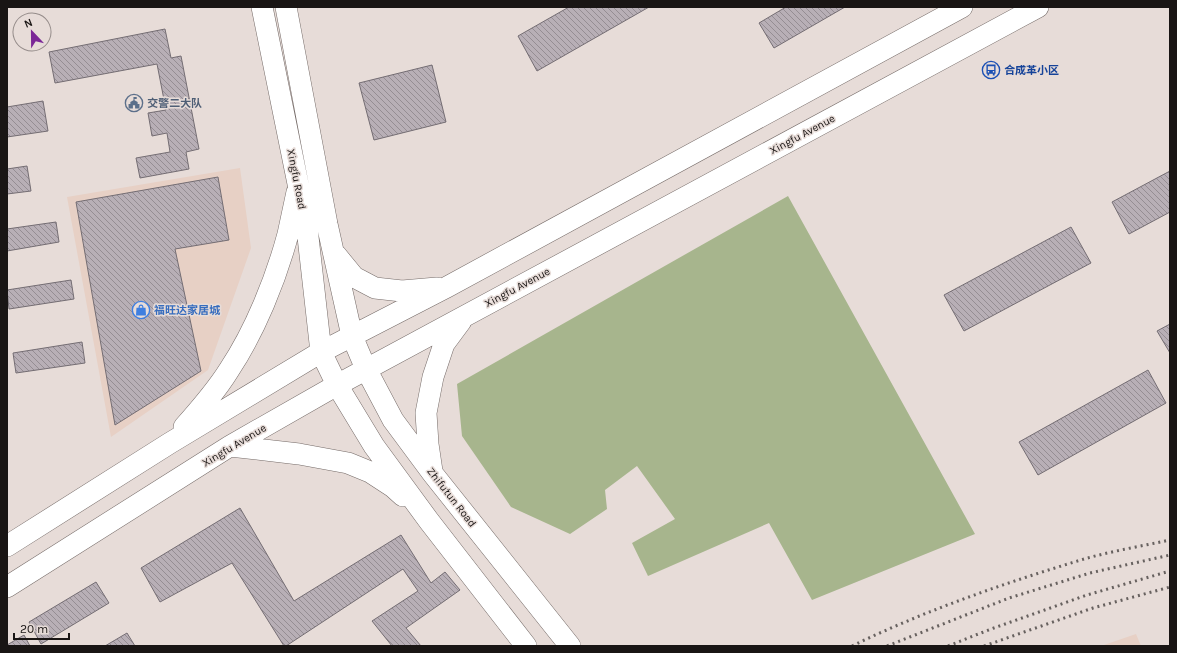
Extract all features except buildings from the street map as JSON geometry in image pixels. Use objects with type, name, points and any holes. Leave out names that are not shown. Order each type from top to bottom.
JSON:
[{"type":"main road","name":"Xingfu Road","points":[[262,7],[307,228],[321,352]]},
{"type":"main road","name":"Xingfu Road","points":[[286,7],[327,224],[352,336]]},
{"type":"main road","points":[[7,546],[170,443],[321,352],[447,287],[962,7]]},
{"type":"main road","name":"Xingfu Avenue","points":[[7,587],[230,446],[337,385],[1038,7]]},
{"type":"main road","points":[[170,443],[206,403],[229,370],[245,343],[275,277],[288,234],[298,184]]},
{"type":"main road","points":[[334,253],[354,277],[375,288],[402,291],[447,287]]},
{"type":"main road","points":[[433,474],[428,444],[426,413],[432,384],[444,344],[464,316]]},
{"type":"main road","name":"Zhifutun Road","points":[[352,336],[366,369],[393,420],[433,474],[570,646]]},
{"type":"main road","points":[[321,352],[337,385],[374,446],[429,521],[526,646]]},
{"type":"main road","points":[[230,446],[299,454],[348,463],[370,472],[393,487],[429,521]]},
{"type":"shaded area","name":"福旺达家居城","points":[[240,168],[251,248],[208,370],[111,437],[67,197]]},
{"type":"shaded area","points":[[1136,634],[1141,646],[1101,646]]},
{"type":"green space","points":[[788,196],[975,534],[812,600],[769,523],[648,576],[632,543],[675,519],[637,466],[605,490],[607,509],[570,534],[511,507],[462,436],[457,384]]},
{"type":"railway","points":[[852,646],[937,609],[1025,578],[1095,556],[1170,540]]},
{"type":"railway","points":[[887,646],[1009,598],[1090,573],[1170,555]]},
{"type":"railway","points":[[948,646],[1087,595],[1170,571]]},
{"type":"railway","points":[[984,646],[1093,608],[1170,587]]},
{"type":"place","name":"合成革小区","points":[[991,70]]},
{"type":"place","name":"交警二大队","points":[[134,103]]},
{"type":"place","name":"福旺达家居城","points":[[141,310]]}]
